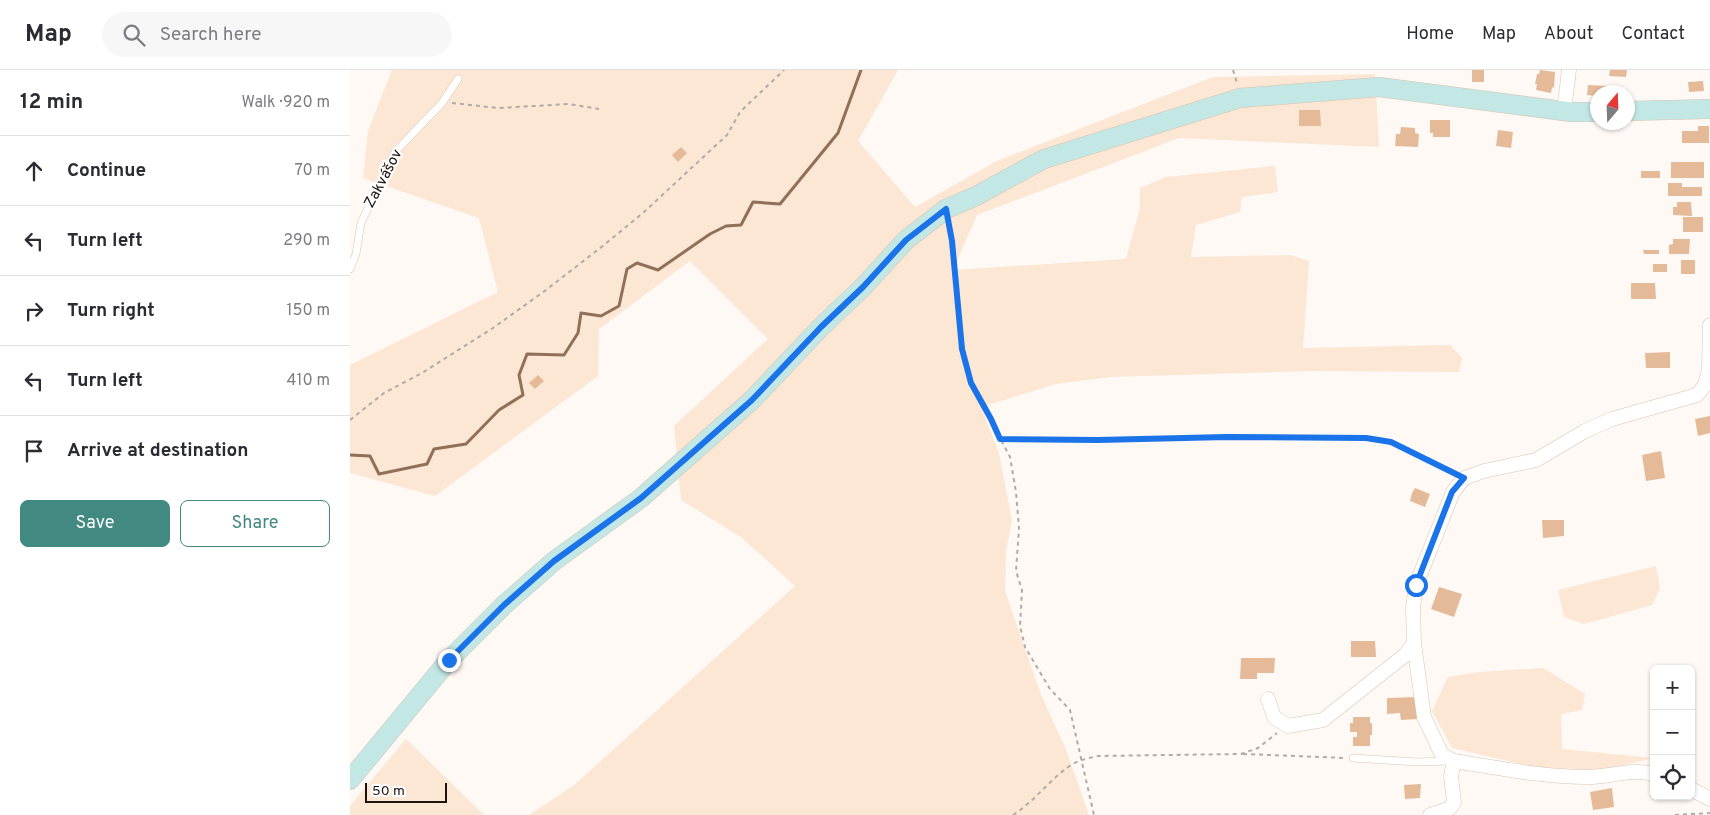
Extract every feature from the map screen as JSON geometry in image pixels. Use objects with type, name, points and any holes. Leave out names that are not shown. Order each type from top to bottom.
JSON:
[{"type":"street","points":[[1564,112],[1568,70]]},
{"type":"street","points":[[350,780],[449,660],[504,605],[554,561],[641,498],[752,400],[821,327],[863,287],[906,240],[946,209],[976,196],[1044,160],[1240,98],[1379,87],[1564,112],[1590,112]]},
{"type":"street","points":[[1635,111],[1710,109]]},
{"type":"street","points":[[1650,774],[1632,772],[1590,777],[1551,775],[1454,761],[1442,755],[1424,717],[1414,643],[1413,608],[1416,585],[1452,492],[1464,478],[1484,471],[1536,460],[1585,431],[1612,419],[1697,395],[1705,386],[1709,370],[1710,324]]},
{"type":"street","points":[[1268,699],[1274,718],[1288,726],[1323,720],[1405,655],[1414,643]]},
{"type":"street","points":[[1430,815],[1450,808],[1454,809],[1451,776],[1454,761]]},
{"type":"street","points":[[1695,791],[1710,798]]},
{"type":"lane","name":"Zakvášov","points":[[350,269],[356,254],[361,223],[395,152],[442,103],[458,79]]},
{"type":"lane","points":[[1354,758],[1417,762],[1454,761]]},
{"type":"path","points":[[350,420],[384,393],[422,373],[493,328],[604,245],[644,212],[727,135],[740,112],[784,70]]},
{"type":"path","points":[[442,103],[498,108],[569,104],[599,109]]},
{"type":"path","points":[[946,209],[952,241],[962,349],[971,383],[1010,457],[1016,492],[1019,528],[1016,571],[1022,590],[1020,626],[1025,647],[1050,689],[1070,710],[1094,815]]},
{"type":"path","points":[[1000,439],[1366,438],[1391,442],[1464,478]]},
{"type":"path","points":[[1240,754],[1258,748],[1288,726]]},
{"type":"path","points":[[1013,815],[1024,808],[1071,765],[1081,760],[1098,756],[1240,754],[1354,758]]},
{"type":"path","points":[[1675,815],[1710,813]]},
{"type":"shaded area","points":[[392,70],[898,70],[858,141],[915,207],[997,161],[1213,77],[1375,74],[1379,147],[1179,138],[977,215],[953,270],[1126,259],[1140,208],[1140,188],[1166,177],[1275,166],[1278,192],[1242,197],[1240,212],[1196,225],[1191,257],[1290,255],[1309,261],[1303,348],[1450,345],[1462,358],[1459,372],[1312,371],[1110,377],[1056,384],[981,407],[999,453],[1012,521],[1006,551],[1005,591],[1041,695],[1065,747],[1089,815],[529,815],[573,786],[795,586],[741,537],[681,500],[674,426],[768,339],[690,261],[599,329],[598,376],[435,496],[350,473],[350,365],[498,292],[479,218],[363,178],[368,131]]},
{"type":"shaded area","points":[[1656,566],[1660,588],[1652,605],[1584,624],[1564,617],[1558,590]]},
{"type":"shaded area","points":[[1543,668],[1585,694],[1582,710],[1561,714],[1562,749],[1650,759],[1602,770],[1534,767],[1452,748],[1432,711],[1448,677],[1479,672]]},
{"type":"shaded area","points":[[406,739],[484,815],[350,815],[350,806]]},
{"type":"building","points":[[1472,70],[1484,70],[1484,82],[1472,82]]},
{"type":"building","points":[[1540,70],[1555,72],[1554,88],[1552,87],[1551,93],[1536,90],[1537,74],[1539,74]]},
{"type":"building","points":[[1610,70],[1627,70],[1626,77],[1609,76]]},
{"type":"building","points":[[1703,81],[1704,91],[1689,92],[1688,82]]},
{"type":"building","points":[[1588,85],[1590,85],[1590,95],[1587,95]]},
{"type":"building","points":[[1299,110],[1320,110],[1321,126],[1299,126]]},
{"type":"building","points":[[1430,120],[1450,120],[1450,137],[1433,137],[1433,133],[1430,133]]},
{"type":"building","points":[[1698,126],[1709,126],[1709,143],[1682,143],[1682,131],[1698,131]]},
{"type":"building","points":[[1401,127],[1415,128],[1415,133],[1419,134],[1418,147],[1395,146],[1396,134],[1400,134]]},
{"type":"building","points":[[1498,130],[1513,132],[1511,148],[1496,146]]},
{"type":"building","points":[[681,147],[687,153],[678,162],[672,155]]},
{"type":"building","points":[[1671,162],[1704,162],[1704,178],[1671,178]]},
{"type":"building","points":[[1641,171],[1660,171],[1660,178],[1641,178]]},
{"type":"building","points":[[1668,183],[1682,183],[1682,187],[1702,187],[1702,196],[1668,196]]},
{"type":"building","points":[[1677,202],[1691,202],[1692,216],[1673,215],[1673,207],[1677,207]]},
{"type":"building","points":[[1683,217],[1703,217],[1703,232],[1683,232]]},
{"type":"building","points":[[1673,239],[1690,239],[1689,254],[1669,254],[1669,245],[1673,244]]},
{"type":"building","points":[[1643,250],[1659,250],[1659,254],[1644,254]]},
{"type":"building","points":[[1681,260],[1695,260],[1695,274],[1681,274]]},
{"type":"building","points":[[1653,264],[1667,264],[1667,272],[1653,272]]},
{"type":"building","points":[[1631,283],[1655,283],[1656,299],[1631,299]]},
{"type":"building","points":[[1670,352],[1670,368],[1646,368],[1645,353]]},
{"type":"building","points":[[538,375],[544,381],[535,389],[529,383]]},
{"type":"building","points":[[1710,416],[1710,433],[1698,436],[1695,419]]},
{"type":"building","points":[[1661,451],[1665,478],[1646,481],[1642,455]]},
{"type":"building","points":[[1415,488],[1430,494],[1425,507],[1410,501]]},
{"type":"building","points":[[1542,520],[1564,520],[1564,536],[1543,538]]},
{"type":"building","points":[[1439,587],[1462,594],[1454,617],[1431,609]]},
{"type":"building","points":[[1351,641],[1375,641],[1376,657],[1351,657]]},
{"type":"building","points":[[1241,658],[1275,658],[1274,673],[1257,673],[1257,679],[1240,679]]},
{"type":"building","points":[[1416,697],[1417,719],[1401,720],[1400,713],[1387,714],[1387,698]]},
{"type":"building","points":[[1353,717],[1370,717],[1372,735],[1370,735],[1370,746],[1353,746],[1353,737],[1357,737],[1357,732],[1350,732],[1350,723],[1353,723]]},
{"type":"building","points":[[1421,784],[1420,798],[1405,799],[1404,785]]},
{"type":"building","points":[[1612,788],[1614,807],[1593,810],[1590,792]]},
{"type":"waterway","points":[[350,455],[370,456],[379,474],[427,464],[434,449],[466,444],[499,410],[523,395],[519,375],[527,354],[564,355],[578,333],[581,313],[601,316],[619,306],[627,269],[637,263],[658,270],[710,234],[726,226],[741,225],[753,202],[780,204],[838,133],[861,70]]},
{"type":"route","points":[[449,660],[504,605],[554,561],[641,498],[752,400],[821,327],[863,287],[906,240],[946,209],[952,241],[962,349],[971,383],[1000,439],[1366,438],[1391,442],[1464,478],[1452,492],[1416,585]]}]
